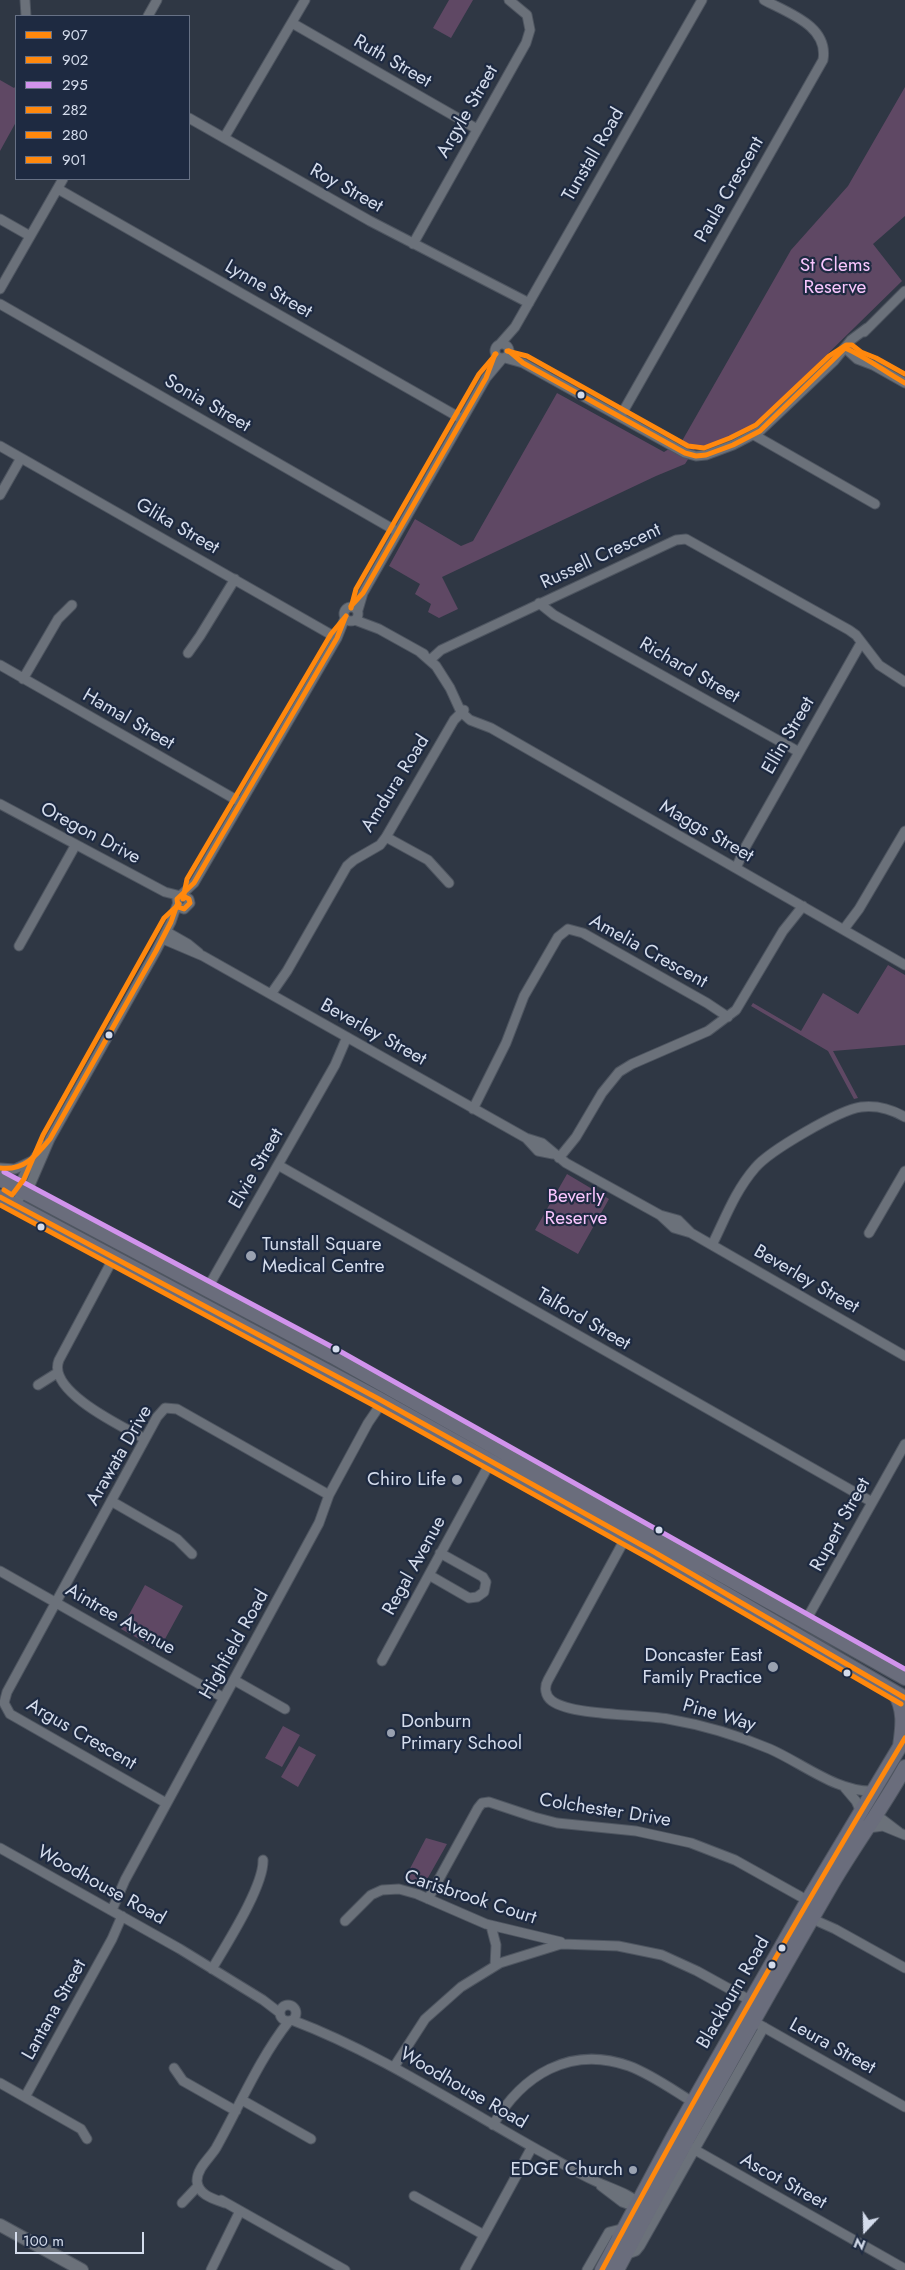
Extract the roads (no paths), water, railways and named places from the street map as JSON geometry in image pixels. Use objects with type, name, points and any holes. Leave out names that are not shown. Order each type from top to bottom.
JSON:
[{"type":"main road","points":[[0,1179],[387,1387],[905,1678]]},
{"type":"main road","points":[[0,1198],[114,1257],[491,1461],[905,1698]]},
{"type":"main road","points":[[380,1400],[387,1387]]},
{"type":"main road","points":[[892,1691],[898,1698],[903,1713],[903,1742]]},
{"type":"main road","name":"Blackburn Road","points":[[865,1819],[874,1791],[903,1742]]},
{"type":"main road","name":"Blackburn Road","points":[[602,2270],[625,2228],[683,2143],[698,2105],[753,2021],[756,2004],[865,1819],[905,1767]]},
{"type":"main road","name":"Blackburn Road","points":[[617,2270],[625,2255],[641,2206]]},
{"type":"street","points":[[25,0],[26,15]]},
{"type":"street","points":[[149,15],[157,0]]},
{"type":"street","points":[[224,138],[305,0]]},
{"type":"street","name":"Argyle Street","points":[[413,244],[520,55],[530,30],[527,15],[509,0]]},
{"type":"street","name":"Tunstall Road","points":[[22,1190],[39,1168],[50,1139],[182,902],[337,638],[353,615],[363,593],[462,419],[503,352],[515,327],[702,0]]},
{"type":"street","name":"Paula Crescent","points":[[620,417],[822,60],[824,46],[818,33],[809,25],[764,0]]},
{"type":"street","name":"Ruth Street","points":[[292,23],[477,129]]},
{"type":"street","name":"Roy Street","points":[[190,119],[370,222],[490,284],[527,306]]},
{"type":"street","points":[[0,289],[62,180]]},
{"type":"street","name":"Lynne Street","points":[[58,188],[462,419]]},
{"type":"street","points":[[0,219],[30,236]]},
{"type":"street","points":[[849,350],[851,340],[867,328],[905,291]]},
{"type":"street","name":"Sonia Street","points":[[0,304],[398,532]]},
{"type":"street","points":[[503,352],[685,453],[696,456],[718,451],[754,435],[772,422],[840,352],[849,350],[905,383]]},
{"type":"street","points":[[754,435],[875,504]]},
{"type":"street","name":"Glika Street","points":[[0,446],[337,638]]},
{"type":"street","points":[[0,495],[21,458]]},
{"type":"street","name":"Russell Crescent","points":[[431,659],[441,650],[543,601],[676,540],[686,539],[853,632],[879,665],[905,682]]},
{"type":"street","points":[[188,653],[235,579]]},
{"type":"street","name":"Richard Street","points":[[543,601],[563,618],[799,752]]},
{"type":"street","points":[[23,679],[58,619],[72,604]]},
{"type":"street","points":[[353,615],[420,652],[443,668],[450,688],[461,709]]},
{"type":"street","name":"Ellin Street","points":[[734,866],[861,642]]},
{"type":"street","name":"Hamal Street","points":[[0,666],[240,802]]},
{"type":"street","name":"Maggs Street","points":[[461,709],[470,720],[491,728],[905,965]]},
{"type":"street","name":"Amdura Road","points":[[273,996],[347,866],[380,845],[386,837],[461,709]]},
{"type":"street","name":"Oregon Drive","points":[[0,804],[182,902]]},
{"type":"street","points":[[846,931],[905,831]]},
{"type":"street","points":[[386,837],[428,860],[449,884]]},
{"type":"street","points":[[19,946],[75,846]]},
{"type":"street","points":[[560,1158],[576,1137],[602,1093],[619,1072],[632,1064],[708,1031],[728,1017],[740,1004],[799,904]]},
{"type":"street","name":"Amelia Crescent","points":[[470,1107],[506,1043],[524,996],[558,937],[568,929],[583,933],[707,1003],[728,1017]]},
{"type":"street","name":"Beverley Street","points":[[165,935],[526,1138],[542,1143],[560,1158],[660,1215],[678,1220],[691,1233],[709,1244],[905,1356]]},
{"type":"street","name":"Elvie Street","points":[[207,1289],[350,1039]]},
{"type":"street","points":[[709,1244],[751,1172],[765,1158],[779,1148],[854,1109],[880,1107],[905,1117]]},
{"type":"street","name":"Tunstall Road","points":[[14,1205],[22,1190],[32,1161],[50,1139]]},
{"type":"street","points":[[0,1168],[15,1169],[32,1161]]},
{"type":"street","name":"Talford Street","points":[[278,1165],[872,1502]]},
{"type":"street","points":[[869,1233],[905,1170]]},
{"type":"street","points":[[114,1257],[59,1360],[57,1374],[61,1381],[94,1411],[145,1439]]},
{"type":"street","points":[[38,1385],[57,1374]]},
{"type":"street","name":"Highfield Road","points":[[109,1909],[319,1522],[328,1494],[368,1423],[370,1412],[380,1400]]},
{"type":"street","name":"Arawata Drive","points":[[56,1603],[145,1439],[159,1414],[165,1408],[173,1408],[328,1494]]},
{"type":"street","name":"Rupert Street","points":[[805,1622],[905,1444]]},
{"type":"street","name":"Regal Avenue","points":[[382,1661],[491,1461]]},
{"type":"street","points":[[111,1501],[177,1539],[192,1554]]},
{"type":"street","name":"Pine Way","points":[[626,1537],[548,1680],[546,1690],[549,1698],[573,1708],[663,1718],[717,1730],[783,1755],[845,1788],[860,1792],[874,1791]]},
{"type":"street","points":[[429,1575],[469,1598],[477,1598],[484,1592],[486,1582],[483,1577],[440,1553]]},
{"type":"street","name":"Aintree Avenue","points":[[0,1571],[224,1698]]},
{"type":"street","name":"Argus Crescent","points":[[56,1603],[7,1692],[4,1700],[6,1708],[13,1716],[166,1803]]},
{"type":"street","points":[[234,1680],[285,1709]]},
{"type":"street","name":"Pine Way","points":[[845,1788],[856,1800],[865,1819]]},
{"type":"street","name":"Colchester Drive","points":[[428,1899],[478,1808],[482,1803],[489,1802],[534,1818],[557,1823],[636,1831],[692,1843],[736,1860],[811,1910],[835,1929],[905,1968]]},
{"type":"street","points":[[865,1819],[882,1819],[902,1834]]},
{"type":"street","name":"Woodhouse Road","points":[[0,1848],[125,1917],[287,2015],[394,2067],[493,2125],[595,2181],[621,2201],[641,2206]]},
{"type":"street","points":[[212,1969],[256,1888],[262,1872],[263,1860]]},
{"type":"street","name":"Carisbrook Court","points":[[345,1921],[366,1898],[382,1890],[405,1890],[491,1926],[565,1943]]},
{"type":"street","name":"Lantana Street","points":[[25,2097],[125,1917]]},
{"type":"street","points":[[491,1926],[496,1944],[495,1966]]},
{"type":"street","points":[[394,2067],[416,2031],[433,2011],[461,1987],[495,1966],[518,1956],[565,1943],[618,1946],[656,1954],[697,1970],[756,2004]]},
{"type":"street","points":[[225,2203],[203,2194],[198,2186],[199,2172],[236,2111],[287,2015]]},
{"type":"street","points":[[625,2255],[636,2251],[640,2246],[683,2143],[753,2021]]},
{"type":"street","name":"Leura Street","points":[[753,2021],[905,2107]]},
{"type":"street","points":[[493,2125],[509,2100],[530,2080],[552,2068],[573,2061],[604,2060],[630,2067],[698,2105]]},
{"type":"street","points":[[174,2068],[183,2081],[236,2111]]},
{"type":"street","points":[[0,2083],[81,2129],[87,2139]]},
{"type":"street","points":[[242,2100],[311,2139]]},
{"type":"street","name":"Ascot Street","points":[[683,2143],[905,2269]]},
{"type":"street","points":[[465,2270],[532,2147]]},
{"type":"street","points":[[214,2150],[204,2175],[203,2182],[207,2190],[225,2203],[345,2270]]},
{"type":"street","points":[[182,2204],[198,2186]]},
{"type":"street","points":[[414,2196],[484,2235]]},
{"type":"street","points":[[211,2270],[243,2213]]},
{"type":"street","points":[[0,2224],[82,2270]]},
{"type":"street","points":[[587,2270],[609,2232],[625,2228]]},
{"type":"place","name":"Tunstall Square Medical Centre","points":[[251,1256]]},
{"type":"place","name":"Chiro Life","points":[[457,1480]]},
{"type":"place","name":"Doncaster East Family Practice","points":[[773,1667]]},
{"type":"place","name":"Donburn Primary School","points":[[391,1733]]},
{"type":"place","name":"EDGE Church","points":[[633,2170]]},
{"type":"park label","name":"St Clems Reserve","points":[[835,277]]},
{"type":"park label","name":"Beverly Reserve","points":[[576,1208]]}]
